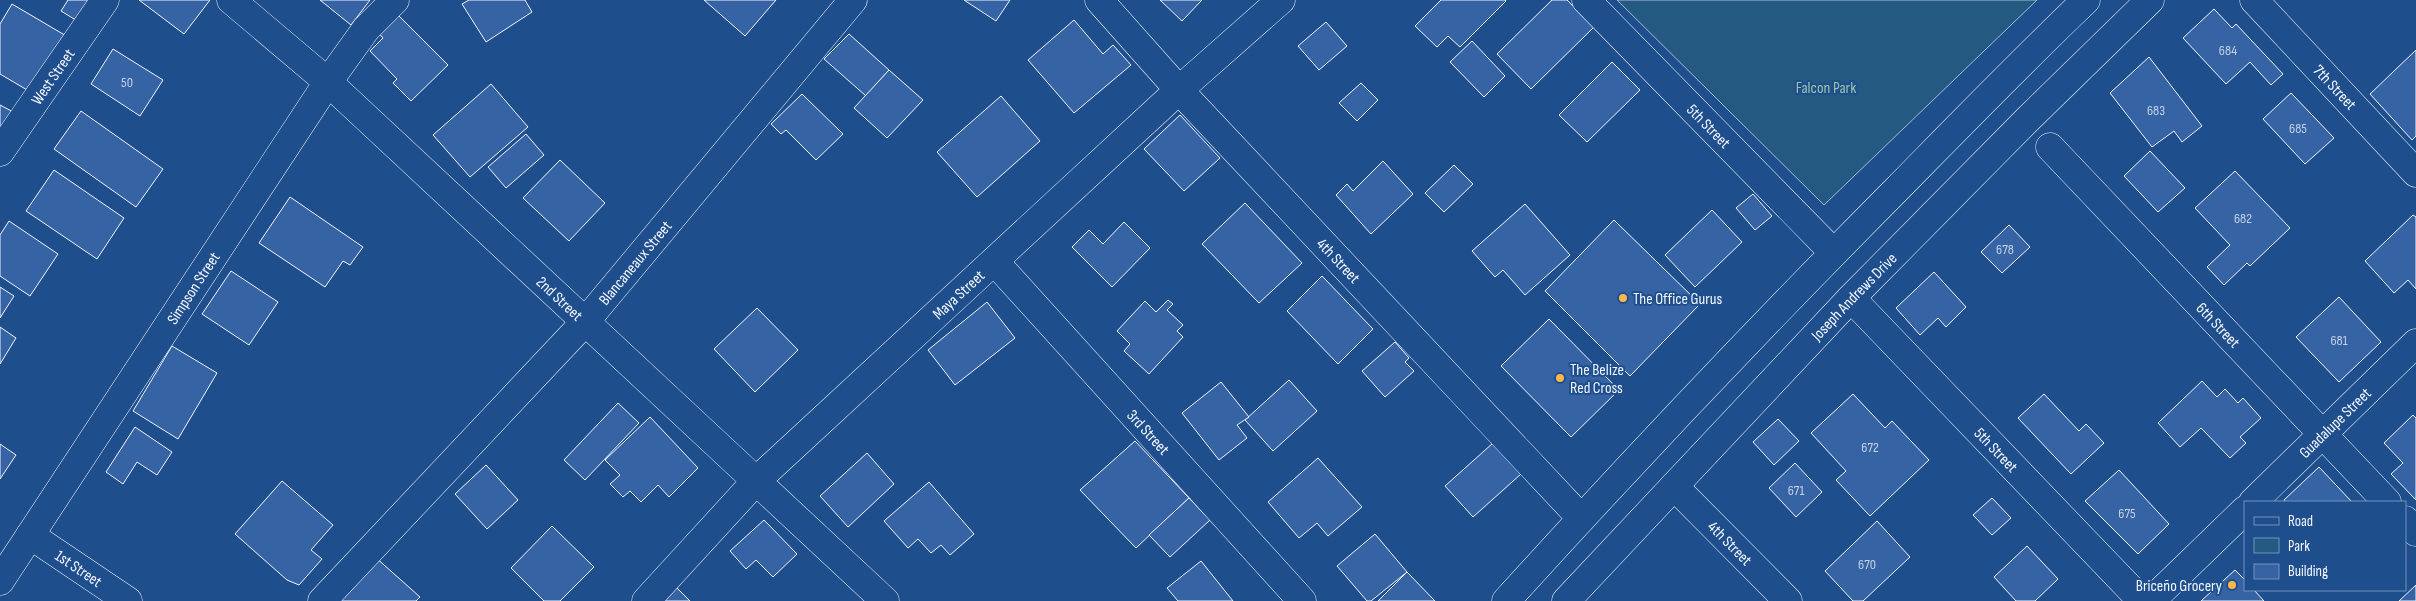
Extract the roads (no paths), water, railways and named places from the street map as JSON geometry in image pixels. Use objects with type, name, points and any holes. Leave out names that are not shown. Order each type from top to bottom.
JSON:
[{"type":"main road","name":"West Street","points":[[0,152],[105,0]]},
{"type":"main road","name":"2nd Street","points":[[231,0],[328,82],[885,601]]},
{"type":"main road","name":"Simpson Street","points":[[0,581],[328,82],[366,29],[394,0]]},
{"type":"main road","name":"Blancaneaux Street","points":[[322,601],[585,322],[853,0]]},
{"type":"main road","name":"4th Street","points":[[1099,0],[1179,90],[1582,518]]},
{"type":"main road","name":"Maya Street","points":[[646,601],[756,481],[1179,90],[1281,0]]},
{"type":"main road","name":"5th Street","points":[[1586,0],[1833,252]]},
{"type":"main road","points":[[1506,601],[1833,252],[2034,49],[2086,0]]},
{"type":"main road","name":"Joseph Andrews Drive","points":[[1566,601],[1852,298],[2028,119],[2150,0]]},
{"type":"main road","name":"7th Street","points":[[2254,0],[2416,173]]},
{"type":"main road","name":"6th Street","points":[[2050,147],[2387,501]]},
{"type":"main road","name":"3rd Street","points":[[995,262],[1302,601]]},
{"type":"main road","name":"5th Street","points":[[1852,298],[2142,601]]},
{"type":"main road","name":"Guadalupe Street","points":[[2254,501],[2416,343]]},
{"type":"main road","name":"4th Street","points":[[1674,486],[1788,601]]},
{"type":"main road","points":[[2151,601],[2244,511]]},
{"type":"main road","points":[[2406,521],[2416,532]]},
{"type":"main road","name":"1st Street","points":[[30,535],[128,601]]},
{"type":"place","name":"The Office Gurus","points":[[1623,298]]},
{"type":"place","name":"The Belize Red Cross","points":[[1560,378]]},
{"type":"place","name":"Briceño Grocery","points":[[2232,585]]},
{"type":"park label","name":"Falcon Park","points":[[1826,87]]}]
